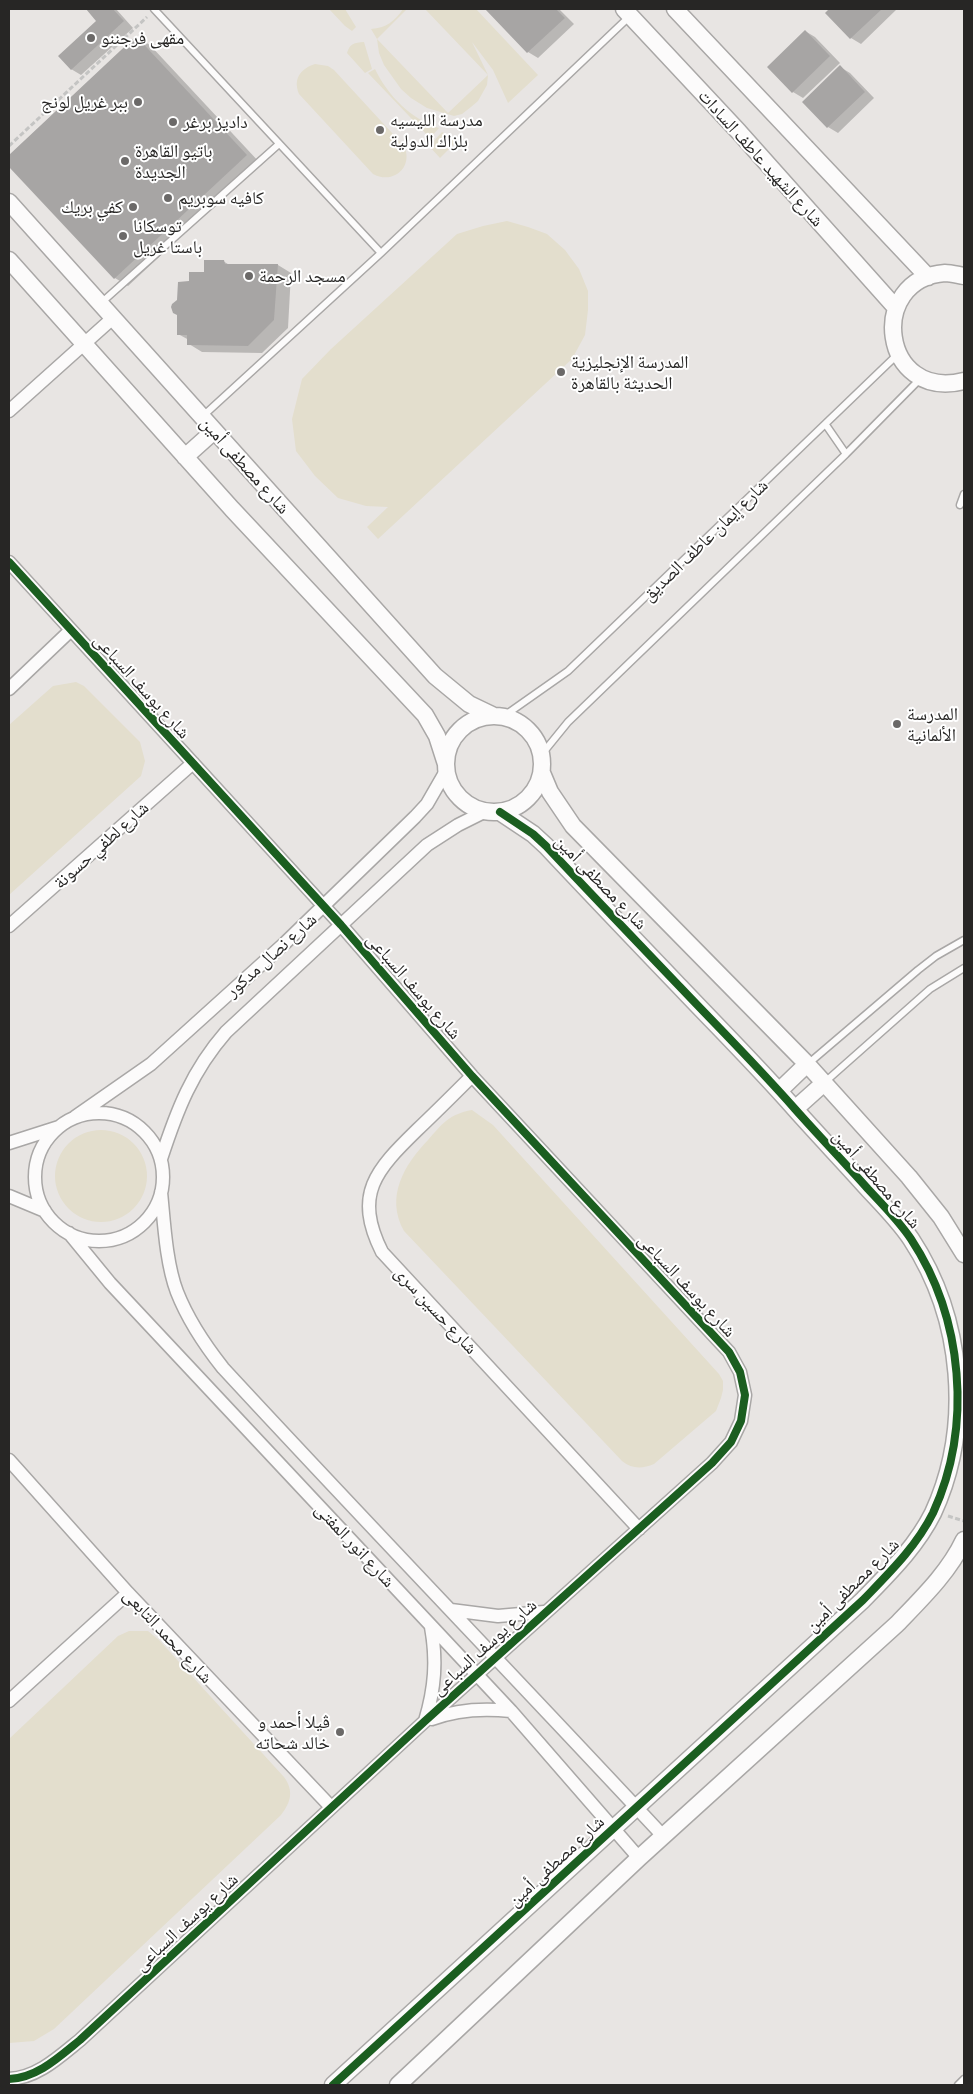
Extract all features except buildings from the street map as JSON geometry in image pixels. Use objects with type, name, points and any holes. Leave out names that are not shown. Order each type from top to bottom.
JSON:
[{"type":"street","points":[[675,9],[928,277]]},
{"type":"street","name":"شارع الشهيد عاطف السادات","points":[[631,11],[896,308]]},
{"type":"street","name":"شارع مصطفى أمين","points":[[9,202],[435,676],[469,704],[498,716]]},
{"type":"street","points":[[9,260],[232,509],[425,715],[437,736],[450,785],[459,797],[470,806],[492,812],[519,805],[534,792],[542,773],[542,754],[535,736],[521,723],[498,716],[474,720],[459,730],[449,746],[446,768]]},
{"type":"street","points":[[964,276],[946,273],[928,277],[908,289],[896,308],[892,324],[893,340],[898,354],[908,368],[921,378],[935,383],[964,382]]},
{"type":"street","points":[[9,411],[114,317]]},
{"type":"street","points":[[185,456],[214,431]]},
{"type":"street","name":"شارع يوسف السباعى","points":[[9,562],[341,925],[472,1076],[729,1352],[740,1372],[745,1395],[741,1421],[731,1442],[712,1463],[544,1612],[80,2040],[37,2071],[20,2078],[9,2079]]},
{"type":"street","points":[[9,689],[71,630]]},
{"type":"street","name":"شارع لطفي حسونة","points":[[9,926],[193,763]]},
{"type":"street","name":"شارع نصال مدكور","points":[[75,1117],[151,1064],[323,907],[427,804],[446,768]]},
{"type":"street","name":"شارع مصطفى أمين","points":[[542,773],[550,792],[573,826],[807,1064],[908,1177],[941,1217],[964,1254]]},
{"type":"street","name":"شارع مصطفى أمين","points":[[333,2085],[856,1607],[899,1564],[934,1512],[944,1487],[954,1448],[958,1414],[958,1364],[953,1335],[942,1298],[930,1270],[910,1237],[780,1090],[546,846],[533,834],[492,812]]},
{"type":"street","name":"شارع نصال مدكور","points":[[161,1159],[181,1101],[194,1074],[210,1050],[226,1032],[427,845],[492,812]]},
{"type":"street","points":[[780,1090],[807,1064]]},
{"type":"street","name":"شارع حسين سرى","points":[[472,1076],[391,1155],[377,1173],[370,1197],[372,1232],[382,1252],[639,1528]]},
{"type":"street","points":[[795,1109],[824,1083]]},
{"type":"street","points":[[9,1143],[59,1127],[75,1117],[92,1113],[110,1114],[128,1119],[142,1129],[154,1143],[161,1159],[163,1176],[161,1192],[154,1210],[141,1225],[125,1235],[106,1240],[87,1239],[69,1233],[56,1223],[45,1210],[36,1189],[36,1166],[44,1145],[59,1127]]},
{"type":"street","name":"شارع انور المفتى","points":[[161,1192],[164,1230],[176,1290],[204,1343],[223,1368],[343,1499],[452,1610],[663,1836]]},
{"type":"street","points":[[9,1196],[45,1210]]},
{"type":"street","name":"شارع انور المفتى","points":[[69,1233],[110,1283],[510,1711],[639,1858]]},
{"type":"street","name":"شارع محمد التابعى","points":[[9,1460],[15,1474],[331,1808]]},
{"type":"street","points":[[398,2085],[639,1858],[897,1624],[933,1587],[960,1549],[964,1540]]},
{"type":"street","points":[[9,1702],[128,1593]]},
{"type":"street","points":[[452,1610],[498,1616],[544,1612]]},
{"type":"street","points":[[425,1721],[432,1698],[435,1675],[432,1627]]},
{"type":"street","points":[[425,1721],[467,1710],[489,1709],[510,1711]]},
{"type":"lane","points":[[154,9],[380,253]]},
{"type":"lane","points":[[202,417],[380,253],[631,11]]},
{"type":"lane","points":[[101,304],[279,144]]},
{"type":"lane","name":"شارع إيمان عاطف الصديق","points":[[498,716],[568,671],[898,354]]},
{"type":"lane","name":"شارع إيمان عاطف الصديق","points":[[542,754],[568,722],[846,454],[921,378]]},
{"type":"lane","points":[[826,425],[846,454]]},
{"type":"lane","points":[[960,505],[964,494]]},
{"type":"lane","points":[[807,1064],[918,970],[936,956],[964,940]]},
{"type":"lane","points":[[824,1083],[930,989],[964,968]]},
{"type":"lane","points":[[958,2085],[964,2079]]},
{"type":"path","points":[[9,146],[154,9]]},
{"type":"shaded area","points":[[329,9],[345,9],[356,27],[352,31]]},
{"type":"shaded area","points":[[403,9],[407,9],[377,39],[371,29],[386,25],[397,17]]},
{"type":"shaded area","points":[[425,9],[476,9],[538,75],[508,103],[493,70],[472,42],[488,75]]},
{"type":"shaded area","points":[[377,39],[448,113],[488,75],[487,85],[478,101],[462,114],[454,116],[427,108],[401,89],[384,65],[379,53]]},
{"type":"shaded area","points":[[364,42],[372,69],[365,73],[347,53],[353,44]]},
{"type":"shaded area","points":[[315,64],[328,66],[334,70],[404,146],[406,161],[400,172],[388,177],[380,177],[373,174],[299,94],[297,79],[299,75],[305,69]]},
{"type":"shaded area","points":[[375,69],[380,79],[401,105],[419,119],[439,128],[430,138],[368,73]]},
{"type":"shaded area","points":[[442,132],[458,140],[440,158],[429,146]]},
{"type":"shaded area","points":[[507,221],[547,234],[565,250],[579,269],[588,291],[585,335],[572,359],[378,539],[367,527],[388,507],[366,506],[338,498],[315,476],[296,451],[292,419],[302,379],[331,349],[457,234]]},
{"type":"shaded area","points":[[76,682],[84,686],[140,742],[145,761],[141,776],[9,895],[9,725],[53,686]]},
{"type":"shaded area","points":[[472,1110],[493,1125],[719,1374],[723,1381],[723,1390],[716,1411],[654,1464],[637,1467],[630,1466],[622,1461],[404,1231],[396,1206],[397,1194],[400,1182],[411,1160],[442,1125],[457,1114]]},
{"type":"shaded area","points":[[101,1130],[119,1133],[134,1143],[144,1158],[147,1176],[144,1194],[134,1209],[119,1219],[101,1222],[83,1219],[68,1209],[58,1194],[55,1176],[58,1158],[68,1143],[83,1133]]},
{"type":"shaded area","points":[[129,1631],[148,1631],[159,1640],[284,1777],[289,1787],[289,1801],[281,1815],[54,2029],[34,2041],[9,2043],[9,1739],[118,1636]]},
{"type":"cycle path","points":[[9,562],[341,925],[472,1076],[729,1352],[740,1372],[745,1395],[741,1421],[731,1442],[712,1463],[425,1721],[80,2040],[56,2060],[38,2071],[19,2078],[9,2079]]},
{"type":"cycle path","points":[[333,2085],[883,1580],[919,1537],[933,1513],[946,1479],[954,1445],[957,1409],[956,1373],[951,1337],[942,1303],[929,1270],[906,1232],[891,1213],[768,1079],[546,846],[533,834],[500,812]]},
{"type":"place","name":"مقهى فرجننو","points":[[91,38]]},
{"type":"place","name":"ببر غريل لونج","points":[[138,102]]},
{"type":"place","name":"داديز برغر","points":[[173,122]]},
{"type":"place","name":"مدرسة الليسيه بلزاك الدولية","points":[[380,130]]},
{"type":"place","name":"باتيو القاهرة الجديدة","points":[[125,161]]},
{"type":"place","name":"كافيه سوبريم","points":[[168,198]]},
{"type":"place","name":"كفي بريك","points":[[133,207]]},
{"type":"place","name":"توسكانا باستا غريل","points":[[123,236]]},
{"type":"place","name":"مسجد الرحمة","points":[[249,276]]},
{"type":"place","name":"المدرسة الإنجليزية الحديثة بالقاهرة","points":[[561,372]]},
{"type":"place","name":"المدرسة الألمانية","points":[[897,724]]},
{"type":"place","name":"ڤيلا أحمد و خالد شحاته","points":[[340,1732]]}]
